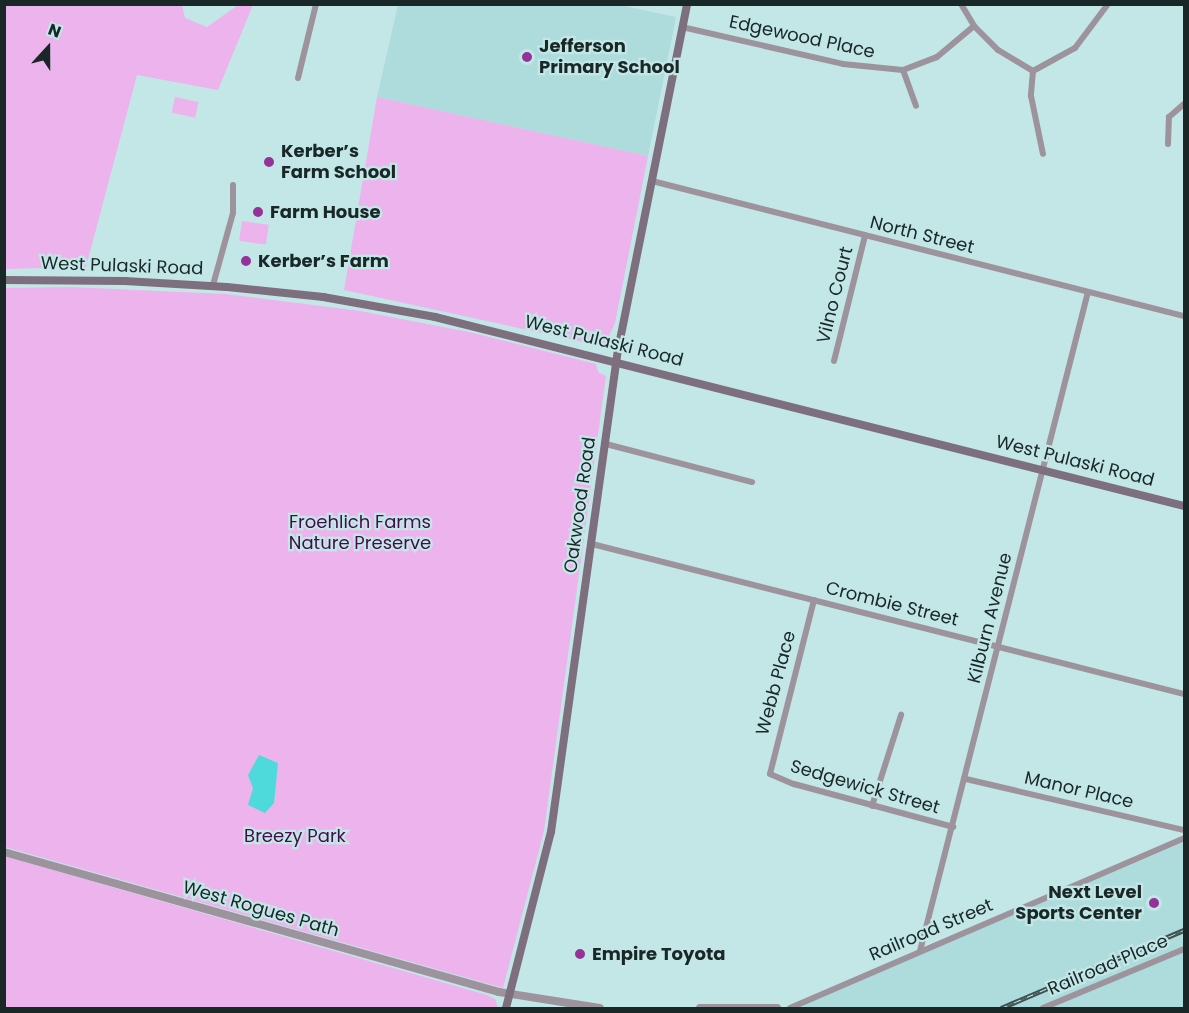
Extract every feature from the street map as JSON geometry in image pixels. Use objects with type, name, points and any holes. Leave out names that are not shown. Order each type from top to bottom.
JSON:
[{"type":"main road","name":"Oakwood Road","points":[[506,1008],[551,832],[617,361],[687,4]]},
{"type":"main road","name":"West Pulaski Road","points":[[4,280],[213,285],[304,294],[401,311],[617,361],[1185,506]]},
{"type":"street","points":[[298,78],[316,4]]},
{"type":"street","points":[[961,4],[974,26],[998,50],[1033,71]]},
{"type":"street","points":[[1033,71],[1075,48],[1108,4]]},
{"type":"street","name":"Edgewood Place","points":[[682,27],[843,64],[903,69],[937,57],[974,26]]},
{"type":"street","points":[[903,69],[916,106]]},
{"type":"street","points":[[1033,71],[1031,96],[1043,154]]},
{"type":"street","points":[[1168,144],[1169,117],[1185,104]]},
{"type":"street","name":"North Street","points":[[652,181],[1185,316]]},
{"type":"street","points":[[213,285],[233,213],[233,185]]},
{"type":"street","name":"Vilno Court","points":[[834,361],[865,236]]},
{"type":"street","name":"Kilburn Avenue","points":[[920,951],[966,779],[1088,292]]},
{"type":"street","points":[[606,444],[752,482]]},
{"type":"street","name":"Crombie Street","points":[[592,544],[1185,694]]},
{"type":"street","name":"Webb Place","points":[[770,774],[814,600]]},
{"type":"street","points":[[873,806],[901,715]]},
{"type":"street","name":"Sedgewick Street","points":[[770,774],[873,806],[953,827]]},
{"type":"street","name":"Manor Place","points":[[966,779],[1185,830]]},
{"type":"street","name":"Railroad Street","points":[[790,1008],[1185,838]]},
{"type":"street","name":"West Rogues Path","points":[[4,852],[510,995],[600,1008]]},
{"type":"street","name":"Railroad Place","points":[[1043,1008],[1185,949]]},
{"type":"street","points":[[700,1008],[777,1008]]},
{"type":"shaded area","name":"Jefferson Primary School","points":[[615,4],[676,17],[648,156],[377,97],[398,5]]},
{"type":"shaded area","points":[[1184,842],[1184,1008],[796,1008]]},
{"type":"green space","points":[[4,5],[182,5],[185,18],[207,27],[238,5],[253,5],[218,90],[137,75],[86,267],[5,269]]},
{"type":"green space","points":[[175,97],[198,102],[195,118],[172,113]]},
{"type":"green space","points":[[377,97],[648,156],[615,323],[606,343],[597,345],[344,290]]},
{"type":"green space","points":[[242,221],[269,225],[266,245],[239,241]]},
{"type":"green space","name":"Froehlich Farms Nature Preserve","points":[[70,287],[226,294],[360,311],[469,332],[596,364],[598,372],[606,376],[544,831],[503,988],[5,847],[5,288]]},
{"type":"green space","points":[[4,856],[487,995],[495,999],[498,1008],[5,1008]]},
{"type":"water","points":[[259,755],[278,763],[274,803],[265,813],[248,805],[253,788],[248,775]]},
{"type":"railway","points":[[1001,1008],[1184,930]]},
{"type":"place","name":"Jefferson Primary School","points":[[527,57]]},
{"type":"place","name":"Kerber’s Farm School","points":[[269,162]]},
{"type":"place","name":"Farm House","points":[[258,212]]},
{"type":"place","name":"Kerber’s Farm","points":[[246,261]]},
{"type":"place","name":"Next Level Sports Center","points":[[1154,903]]},
{"type":"place","name":"Empire Toyota","points":[[580,954]]},
{"type":"park label","name":"Breezy Park","points":[[295,836]]}]
